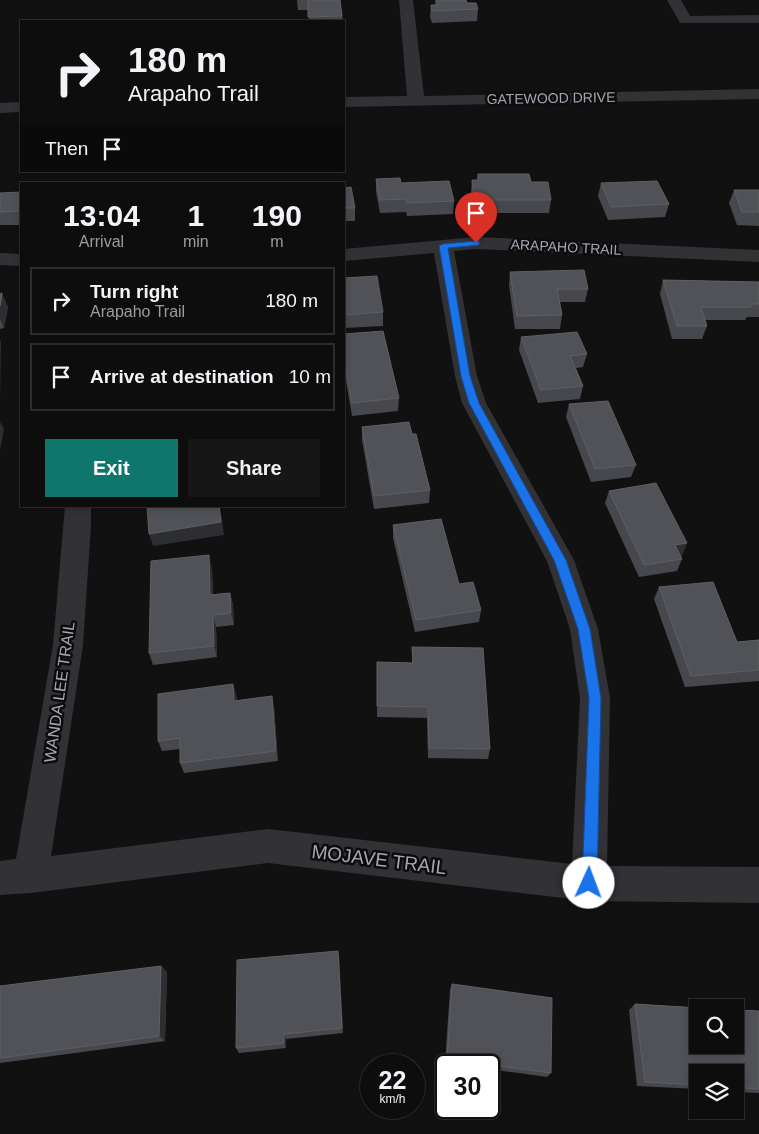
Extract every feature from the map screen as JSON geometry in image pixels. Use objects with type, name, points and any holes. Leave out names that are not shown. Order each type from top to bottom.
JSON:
[{"type":"street","points":[[406,0],[416,100]]},
{"type":"street","points":[[675,2],[685,20],[759,19]]},
{"type":"street","name":"GATEWOOD DRIVE","points":[[345,102],[759,94]]},
{"type":"street","points":[[0,108],[20,107]]},
{"type":"street","name":"ARAPAHO TRAIL","points":[[345,255],[476,243],[759,256]]},
{"type":"street","points":[[443,246],[466,376],[474,403],[560,560],[584,629],[595,698],[589,883]]},
{"type":"street","points":[[0,259],[20,260]]},
{"type":"street","name":"WANDA LEE TRAIL","points":[[16,877],[68,645],[78,507]]},
{"type":"street","name":"MOJAVE TRAIL","points":[[16,877],[268,846],[589,883],[759,885]]},
{"type":"building","points":[[308,0],[340,0],[342,16],[308,17]]},
{"type":"building","points":[[437,0],[466,0],[467,3],[476,3],[478,9],[432,11],[431,5],[439,5]]},
{"type":"building","points":[[478,174],[529,174],[531,182],[548,182],[551,200],[474,200],[472,180],[478,180]]},
{"type":"building","points":[[400,178],[401,183],[449,181],[454,201],[407,203],[406,199],[380,200],[376,179]]},
{"type":"building","points":[[657,181],[669,204],[611,207],[601,183]]},
{"type":"building","points":[[351,187],[355,208],[345,208],[345,188]]},
{"type":"building","points":[[734,190],[759,190],[759,212],[742,212]]},
{"type":"building","points":[[20,192],[20,211],[0,212],[0,193]]},
{"type":"building","points":[[584,270],[588,289],[557,289],[562,315],[517,316],[510,272]]},
{"type":"building","points":[[377,276],[383,312],[345,315],[345,278]]},
{"type":"building","points":[[663,280],[759,282],[759,304],[750,304],[751,307],[701,307],[707,326],[677,326]]},
{"type":"building","points":[[383,331],[399,398],[352,403],[345,365],[345,334]]},
{"type":"building","points":[[577,332],[587,354],[570,356],[583,386],[541,390],[521,337]]},
{"type":"building","points":[[608,401],[636,465],[595,469],[569,404]]},
{"type":"building","points":[[409,422],[412,434],[416,434],[430,490],[374,496],[362,427]]},
{"type":"building","points":[[656,483],[687,543],[675,545],[682,559],[644,565],[609,491]]},
{"type":"building","points":[[147,507],[219,507],[221,522],[149,534]]},
{"type":"building","points":[[441,519],[459,584],[473,582],[481,610],[416,620],[393,525]]},
{"type":"building","points":[[209,555],[210,595],[230,593],[231,613],[213,615],[214,646],[149,653],[151,561]]},
{"type":"building","points":[[713,582],[737,642],[759,640],[759,670],[691,676],[659,587]]},
{"type":"building","points":[[412,647],[483,648],[490,749],[429,748],[428,707],[377,706],[377,662],[413,663]]},
{"type":"building","points":[[233,684],[234,701],[272,696],[276,751],[180,763],[180,738],[158,741],[158,694]]},
{"type":"building","points":[[338,951],[342,1028],[284,1034],[284,1043],[236,1048],[237,960]]},
{"type":"building","points":[[161,966],[159,1036],[0,1058],[0,986]]},
{"type":"building","points":[[452,984],[552,998],[551,1073],[500,1066],[500,1054],[447,1054]]},
{"type":"building","points":[[635,1004],[689,1007],[689,1054],[744,1054],[744,1010],[759,1011],[759,1089],[744,1088],[744,1064],[689,1064],[689,1084],[645,1082]]},
{"type":"route","points":[[476,243],[443,246],[466,376],[474,403],[560,560],[584,629],[595,698],[589,883]]}]
